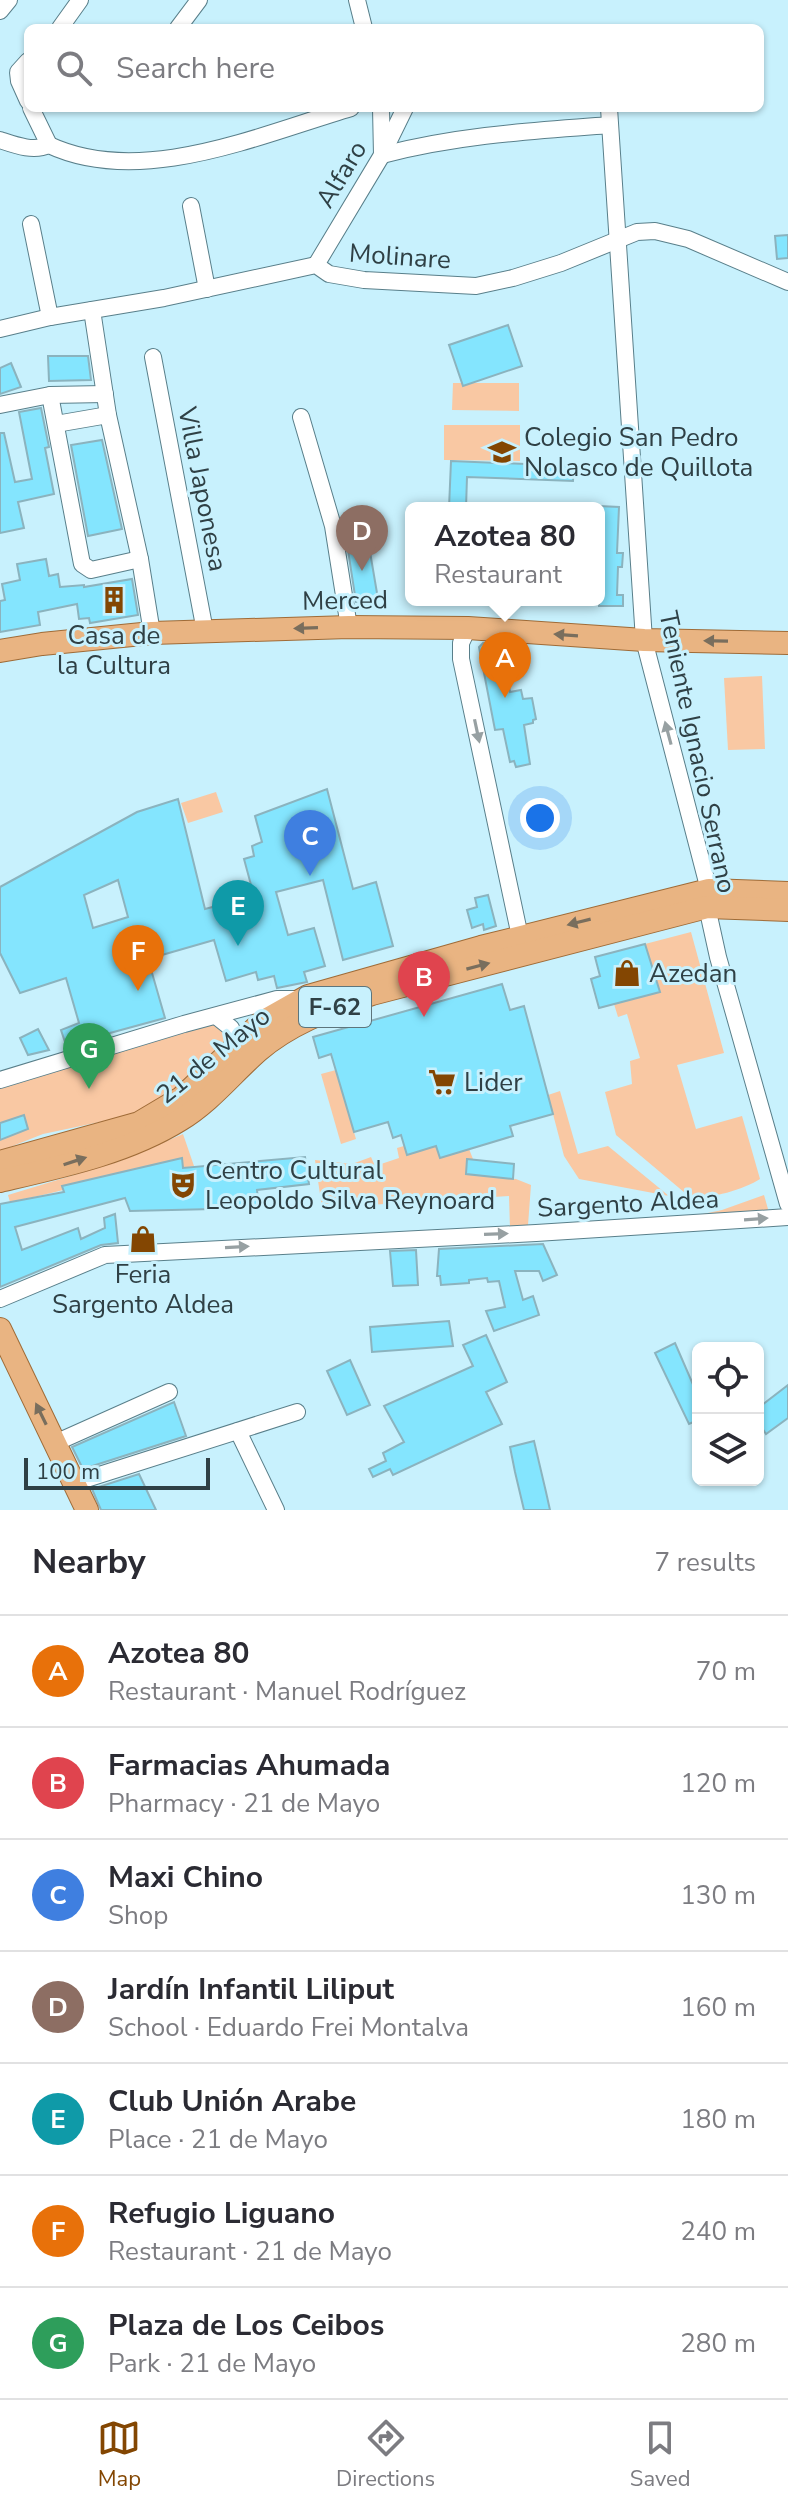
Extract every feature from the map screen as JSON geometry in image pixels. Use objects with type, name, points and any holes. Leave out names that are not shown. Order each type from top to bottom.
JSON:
[{"type":"main road","name":"Merced","points":[[0,651],[152,633],[349,627],[468,628],[644,640],[788,643]]},
{"type":"main road","name":"21 de Mayo","points":[[0,1162],[146,1120],[193,1088],[262,1022],[301,999],[351,982],[522,945],[708,899],[788,893]]},
{"type":"main road","name":"21 de Mayo","points":[[708,899],[788,910]]},
{"type":"main road","name":"21 de Mayo","points":[[0,1181],[78,1161],[166,1129],[202,1105],[273,1040],[320,1012],[522,945]]},
{"type":"main road","points":[[0,1329],[87,1510]]},
{"type":"street","points":[[0,11],[9,0]]},
{"type":"street","points":[[63,24],[80,0]]},
{"type":"street","points":[[181,24],[199,0]]},
{"type":"street","points":[[357,0],[363,24]]},
{"type":"street","points":[[24,65],[18,72],[24,92]]},
{"type":"street","points":[[33,112],[49,145],[73,155],[126,162],[183,158],[338,112]]},
{"type":"street","points":[[381,112],[382,155],[478,135],[610,125]]},
{"type":"street","name":"Alfaro","points":[[316,265],[382,155],[403,112]]},
{"type":"street","name":"Teniente Ignacio Serrano","points":[[609,112],[644,640],[741,1044],[788,1204]]},
{"type":"street","points":[[0,140],[28,148],[49,145]]},
{"type":"street","points":[[191,206],[207,289]]},
{"type":"street","points":[[31,224],[50,317]]},
{"type":"street","name":"Molinare","points":[[0,329],[316,265],[329,274],[364,280],[476,286],[549,267],[637,232],[673,234],[788,282]]},
{"type":"street","points":[[92,310],[108,415],[140,559],[152,633]]},
{"type":"street","name":"Villa Japonesa","points":[[153,357],[205,631]]},
{"type":"street","points":[[0,405],[50,395],[105,394]]},
{"type":"street","points":[[50,395],[82,564],[91,570],[140,559]]},
{"type":"street","points":[[56,424],[108,415]]},
{"type":"street","points":[[301,417],[333,526],[349,627]]},
{"type":"street","points":[[468,628],[461,643],[461,659],[522,945]]},
{"type":"street","name":"21 de Mayo","points":[[0,1080],[96,1049],[277,999],[301,999]]},
{"type":"street","name":"21 de Mayo","points":[[216,1016],[231,1028],[238,1042]]},
{"type":"street","name":"Sargento Aldea","points":[[0,1299],[105,1255],[788,1217]]},
{"type":"street","points":[[55,1443],[169,1392]]},
{"type":"street","points":[[74,1483],[297,1412]]},
{"type":"street","points":[[238,1431],[276,1510]]},
{"type":"shaded area","points":[[453,383],[519,383],[519,411],[452,410]]},
{"type":"shaded area","points":[[444,425],[520,425],[520,461],[444,460]]},
{"type":"shaded area","points":[[762,676],[765,749],[728,750],[724,678]]},
{"type":"shaded area","points":[[216,792],[223,812],[188,823],[181,803]]},
{"type":"shaded area","points":[[691,932],[724,1053],[677,1065],[696,1129],[742,1116],[760,1179],[727,1193],[691,1198],[616,1135],[605,1092],[632,1084],[630,1061],[640,1058],[627,1014],[618,1017],[614,1004],[660,991],[645,944]]},
{"type":"shaded area","points":[[216,1024],[224,1028],[229,1040],[172,1093],[139,1111],[43,1134],[0,1151],[0,1084]]},
{"type":"shaded area","points":[[336,1070],[356,1139],[341,1144],[321,1074]]},
{"type":"shaded area","points":[[560,1091],[578,1154],[608,1146],[669,1196],[579,1179],[564,1156],[548,1095]]},
{"type":"shaded area","points":[[183,1134],[194,1166],[183,1168],[182,1158],[10,1202],[8,1195],[120,1161]]},
{"type":"shaded area","points":[[404,1146],[408,1155],[436,1146],[440,1158],[469,1149],[473,1159],[467,1159],[467,1174],[516,1179],[531,1185],[528,1225],[510,1229],[509,1196],[322,1208],[315,1160],[352,1164],[371,1157],[375,1166],[399,1158],[397,1148]]},
{"type":"shaded area","points":[[764,1195],[768,1209],[764,1214],[698,1215],[722,1210]]},
{"type":"building","points":[[788,235],[788,258],[777,259],[775,236]]},
{"type":"building","points":[[508,325],[522,366],[463,386],[449,345]]},
{"type":"building","points":[[48,356],[88,356],[91,380],[49,381]]},
{"type":"building","points":[[11,363],[21,387],[0,394],[0,368]]},
{"type":"building","points":[[41,408],[54,494],[18,502],[24,528],[0,533],[0,433],[4,433],[15,482],[32,479],[19,412]]},
{"type":"building","points":[[102,440],[122,529],[88,536],[71,445]]},
{"type":"building","points":[[451,461],[574,466],[573,481],[467,477],[466,502],[449,502]]},
{"type":"building","points":[[605,506],[619,507],[617,553],[623,553],[622,567],[618,567],[617,595],[623,595],[623,606],[605,606]]},
{"type":"building","points":[[368,540],[378,599],[356,602],[347,544]]},
{"type":"building","points":[[46,559],[49,576],[58,574],[60,587],[84,587],[132,579],[138,615],[90,623],[89,618],[79,619],[77,604],[38,612],[40,625],[0,632],[0,601],[5,600],[2,584],[20,580],[17,564]]},
{"type":"building","points":[[483,643],[501,644],[510,692],[521,690],[523,699],[532,698],[536,719],[524,725],[530,764],[516,767],[514,761],[510,762],[503,729],[495,730],[479,647]]},
{"type":"building","points":[[327,789],[353,889],[376,882],[393,946],[343,960],[323,880],[276,892],[288,935],[314,928],[325,966],[304,972],[307,982],[277,988],[274,976],[258,980],[256,972],[226,981],[214,940],[148,959],[165,1018],[66,1045],[61,1030],[79,1023],[66,978],[20,993],[0,953],[0,887],[137,812],[178,799],[205,909],[254,896],[244,859],[254,856],[252,846],[262,842],[255,816]],"holes":[[[118,880],[128,917],[93,928],[84,895]]]},
{"type":"building","points":[[488,895],[496,926],[484,930],[483,924],[472,928],[467,910],[477,907],[475,898]]},
{"type":"building","name":"Azedan","points":[[645,944],[660,992],[599,1008],[591,979],[600,976],[595,957]]},
{"type":"building","name":"Lider","points":[[502,984],[510,1010],[524,1006],[553,1114],[510,1126],[513,1136],[440,1158],[436,1146],[407,1155],[401,1135],[393,1138],[388,1122],[354,1132],[331,1054],[319,1058],[313,1037]]},
{"type":"building","points":[[38,1029],[49,1050],[28,1055],[20,1038]]},
{"type":"building","points":[[24,1115],[28,1129],[0,1140],[0,1123]]},
{"type":"building","name":"Centro Cultural Leopoldo Silva Reynoard","points":[[305,1157],[309,1184],[257,1190],[259,1208],[130,1211],[125,1198],[15,1227],[22,1250],[78,1228],[81,1239],[105,1228],[104,1218],[115,1214],[118,1243],[101,1245],[0,1287],[0,1204],[64,1192],[62,1186],[182,1158],[183,1168]]},
{"type":"building","points":[[467,1159],[514,1164],[513,1179],[466,1174]]},
{"type":"building","points":[[543,1244],[557,1275],[543,1281],[539,1271],[515,1271],[523,1300],[533,1296],[539,1315],[494,1331],[486,1311],[505,1307],[499,1281],[488,1282],[487,1278],[441,1285],[440,1276],[437,1276],[439,1249]]},
{"type":"building","points":[[416,1250],[418,1285],[393,1286],[390,1251]]},
{"type":"building","points":[[449,1321],[453,1346],[372,1352],[370,1327]]},
{"type":"building","points":[[486,1335],[507,1382],[486,1392],[502,1424],[393,1475],[390,1469],[373,1477],[369,1469],[386,1461],[383,1453],[404,1442],[384,1406],[473,1366],[463,1345]]},
{"type":"building","points":[[675,1343],[692,1382],[692,1423],[689,1424],[655,1353]]},
{"type":"building","points":[[350,1360],[370,1405],[347,1415],[327,1371]]},
{"type":"building","points":[[788,1385],[788,1418],[766,1434],[764,1431],[764,1403]]},
{"type":"building","points":[[174,1402],[186,1436],[83,1469],[72,1447]]},
{"type":"building","points":[[534,1441],[550,1510],[524,1510],[515,1472],[510,1447]]},
{"type":"building","points":[[139,1474],[156,1510],[101,1510],[92,1489]]},
{"type":"place","name":"Colegio San Pedro Nolasco de Quillota","points":[[502,452]]},
{"type":"place","name":"Jardín Infantil Liliput","points":[[362,571]]},
{"type":"place","name":"Casa de la Cultura","points":[[114,600]]},
{"type":"place","name":"Azotea 80","points":[[505,698]]},
{"type":"place","name":"Maxi Chino","points":[[310,876]]},
{"type":"place","name":"Club Unión Arabe","points":[[238,946]]},
{"type":"place","name":"Azedan","points":[[627,973]]},
{"type":"place","name":"Refugio Liguano","points":[[138,991]]},
{"type":"place","name":"Farmacias Ahumada","points":[[424,1017]]},
{"type":"place","name":"Lider","points":[[442,1082]]},
{"type":"place","name":"Plaza de Los Ceibos","points":[[89,1089]]},
{"type":"place","name":"Centro Cultural Leopoldo Silva Reynoard","points":[[183,1185]]},
{"type":"place","name":"Feria Sargento Aldea","points":[[143,1239]]}]
